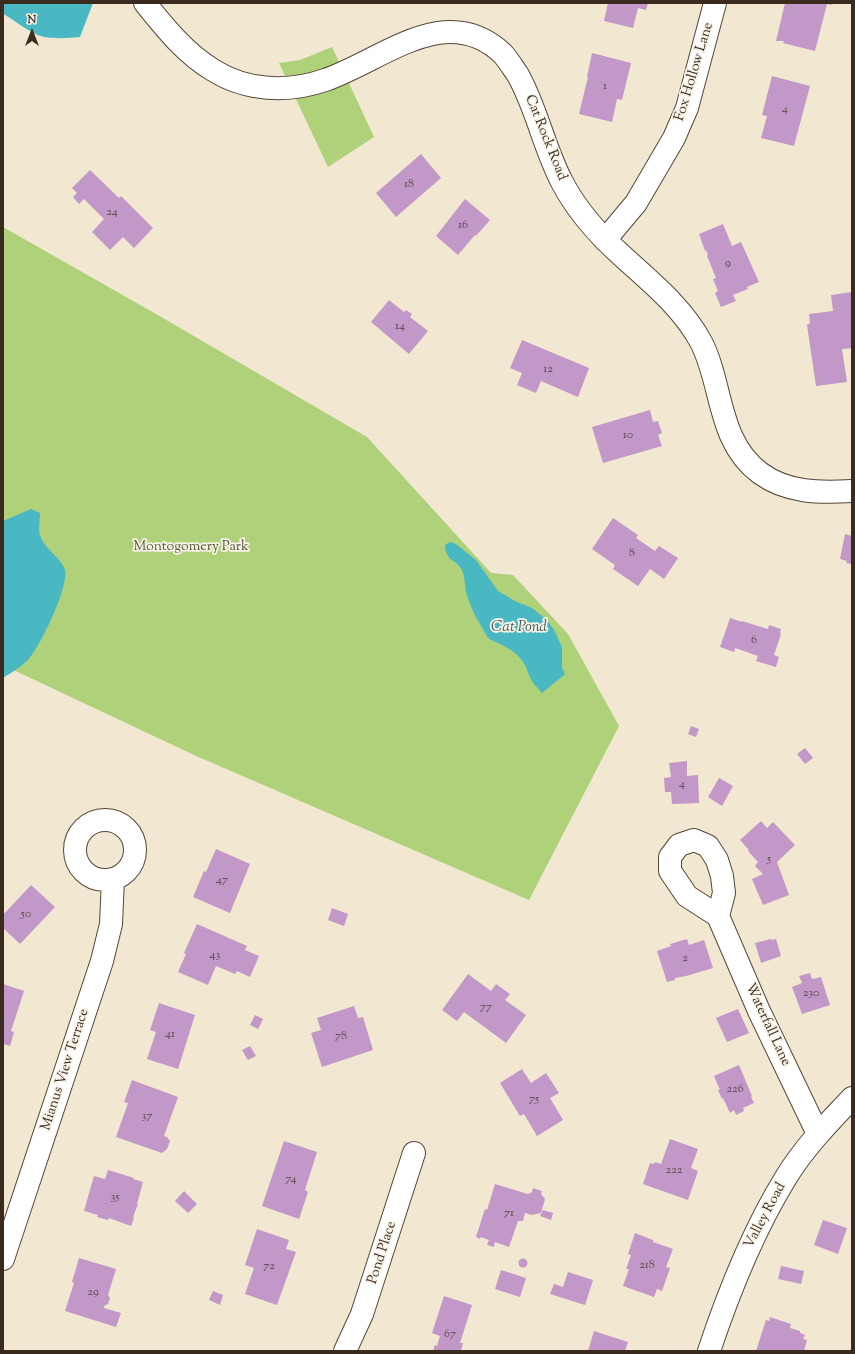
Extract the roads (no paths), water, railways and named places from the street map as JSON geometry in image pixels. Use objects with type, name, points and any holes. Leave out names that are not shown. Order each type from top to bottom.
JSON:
[{"type":"street","name":"Cat Rock Road","points":[[145,3],[189,52],[212,70],[249,86],[291,88],[310,85],[348,70],[391,47],[431,31],[460,29],[473,33],[486,41],[502,53],[510,63],[530,99],[562,183],[582,213],[605,240],[676,307],[701,341],[714,375],[722,412],[734,442],[740,451],[758,472],[772,481],[796,490],[822,493],[852,491]]},
{"type":"street","name":"Fox Hollow Lane","points":[[605,240],[636,203],[674,138],[686,108],[716,3]]},
{"type":"street","name":"Mianus View Terrace","points":[[3,1259],[102,962],[111,924],[113,879]]},
{"type":"street","name":"Waterfall Lane","points":[[718,916],[759,1011],[818,1134]]},
{"type":"street","name":"Valley Road","points":[[709,1351],[734,1281],[764,1216],[785,1178],[818,1134],[852,1098]]},
{"type":"street","name":"Pond Place","points":[[346,1351],[362,1314],[414,1153]]},
{"type":"water","points":[[3,3],[93,3],[80,37],[57,38],[44,37],[24,28],[5,15],[3,12]]},
{"type":"water","points":[[31,509],[40,513],[39,533],[45,545],[63,565],[65,570],[65,578],[58,603],[46,630],[33,653],[28,660],[16,670],[3,678],[3,521]]},
{"type":"water","name":"Cat Pond","points":[[450,542],[456,544],[476,560],[498,591],[515,601],[532,608],[547,620],[554,630],[562,647],[562,668],[565,674],[542,693],[530,678],[521,659],[511,650],[488,638],[470,603],[462,570],[460,566],[447,555],[445,545]]},
{"type":"park label","name":"Montogomery Park","points":[[191,548]]}]
